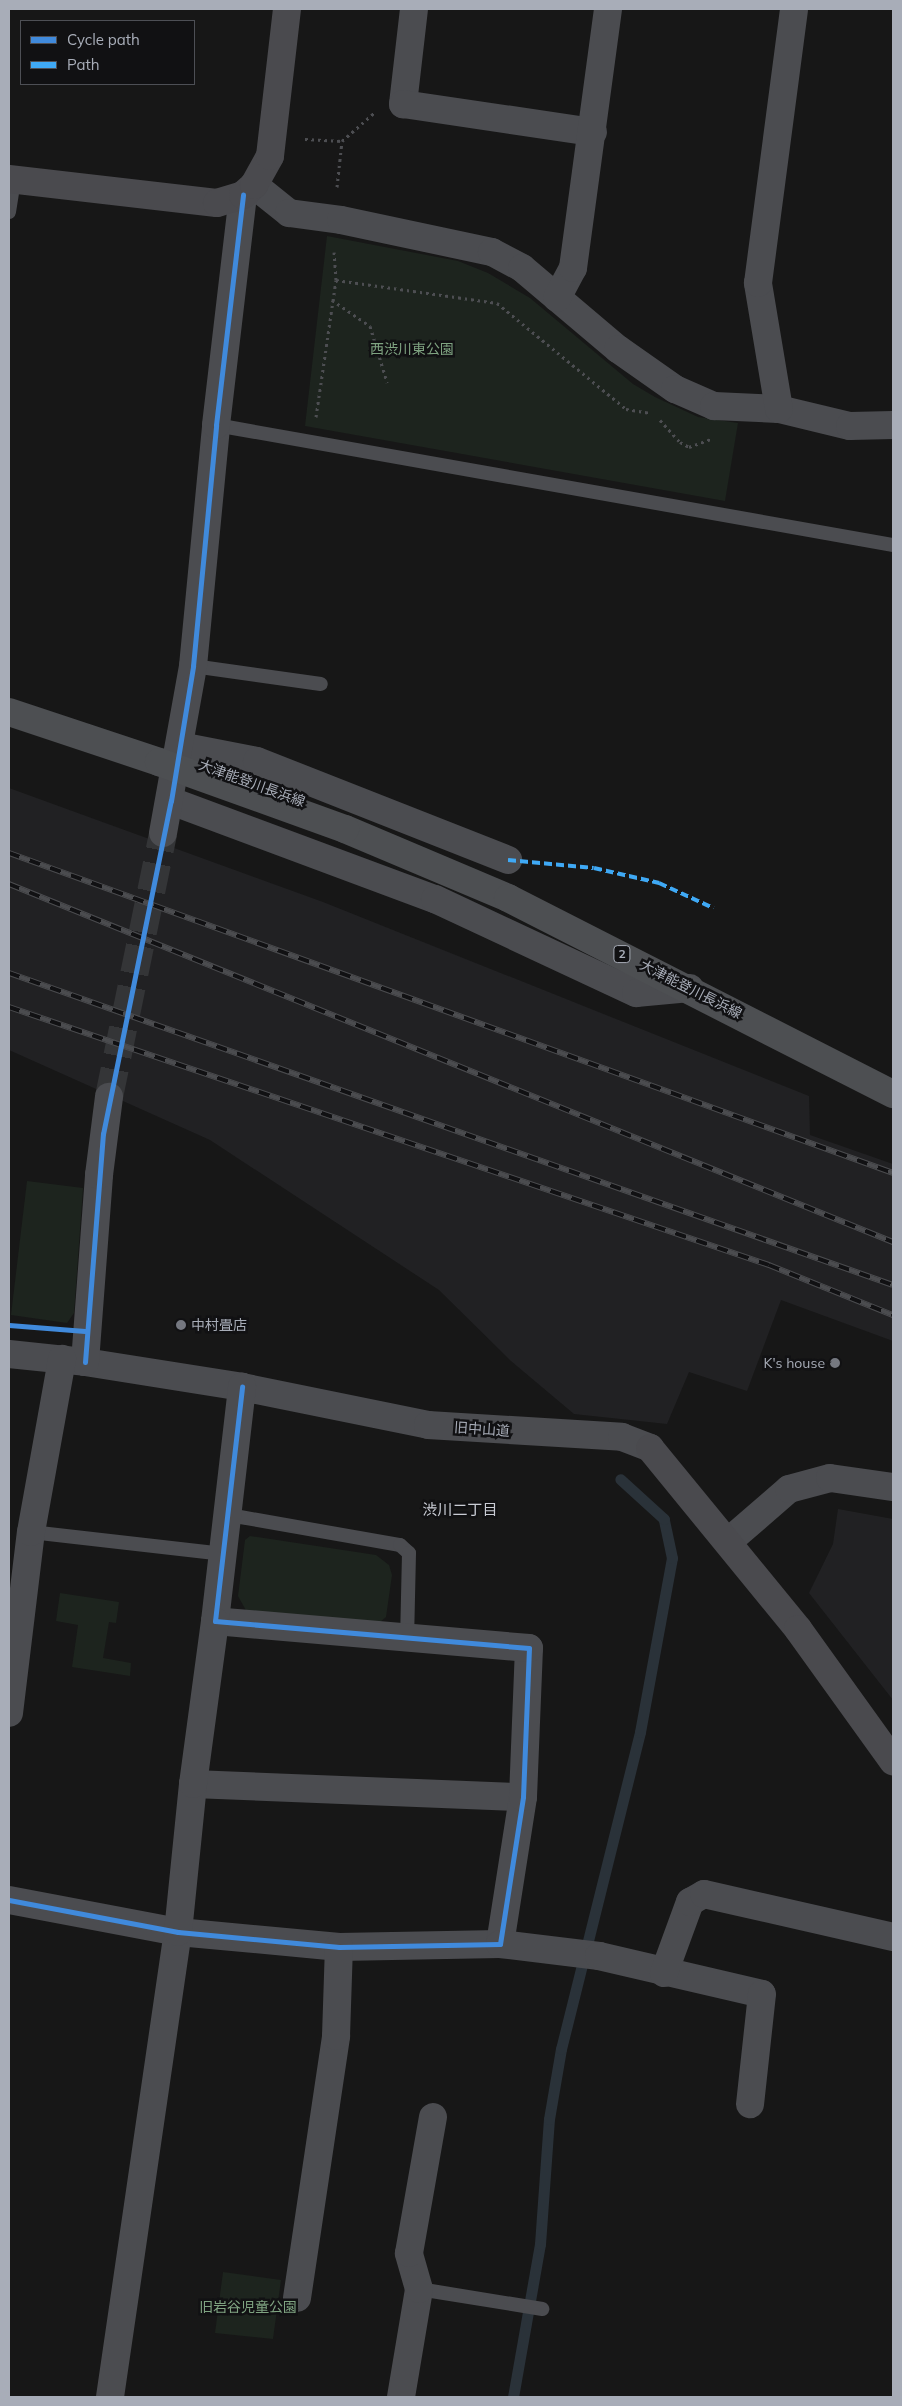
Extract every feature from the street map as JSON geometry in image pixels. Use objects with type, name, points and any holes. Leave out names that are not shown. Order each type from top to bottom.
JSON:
[{"type":"main road","name":"大津能登川長浜線","points":[[9,712],[159,762],[345,829],[508,898],[690,988],[893,1094]]},
{"type":"street","points":[[163,833],[171,801],[193,666],[216,425],[248,190],[270,156],[287,9]]},
{"type":"street","points":[[414,9],[403,104],[592,132]]},
{"type":"street","points":[[557,298],[573,268],[608,9]]},
{"type":"street","points":[[779,409],[758,283],[794,9]]},
{"type":"street","points":[[11,179],[217,202],[248,190]]},
{"type":"street","points":[[248,190],[289,213],[338,209],[492,252],[522,268],[557,298],[675,390],[714,406],[779,409],[850,426],[893,425]]},
{"type":"street","points":[[180,746],[257,761],[508,860]]},
{"type":"street","points":[[171,801],[435,899],[636,993],[690,988]]},
{"type":"street","points":[[9,1713],[31,1532],[73,1361],[95,1224],[109,1097]]},
{"type":"street","name":"旧中山道","points":[[9,1354],[73,1361],[242,1388],[428,1425],[622,1437],[650,1448],[729,1541],[798,1628],[893,1761]]},
{"type":"street","points":[[110,2397],[178,1932],[193,1784],[229,1515],[242,1388]]},
{"type":"street","points":[[729,1541],[789,1489],[830,1478],[893,1487]]},
{"type":"street","points":[[215,1621],[529,1648],[523,1797],[500,1944]]},
{"type":"street","points":[[193,1784],[523,1797]]},
{"type":"street","points":[[664,1973],[690,1902],[704,1894],[893,1937]]},
{"type":"street","points":[[9,1900],[178,1932],[339,1947],[500,1944],[599,1956],[664,1973],[762,1994],[750,2104]]},
{"type":"street","points":[[296,2298],[336,2036],[339,1947]]},
{"type":"street","points":[[401,2397],[419,2289],[409,2253],[433,2117]]},
{"type":"lane","points":[[9,212],[11,179]]},
{"type":"lane","points":[[216,425],[893,545]]},
{"type":"lane","points":[[193,666],[321,684]]},
{"type":"lane","points":[[229,1515],[400,1545],[409,1553],[407,1639]]},
{"type":"lane","points":[[31,1532],[224,1554]]},
{"type":"lane","points":[[419,2289],[542,2308]]},
{"type":"path","points":[[315,422],[336,280],[334,253],[342,142],[384,103],[403,104]]},
{"type":"path","points":[[303,139],[342,142]]},
{"type":"path","points":[[336,280],[497,303],[626,409],[653,414],[680,442],[689,447],[718,435],[730,406]]},
{"type":"path","points":[[332,300],[370,326],[387,382]]},
{"type":"path","points":[[529,328],[532,325]]},
{"type":"shaded area","points":[[9,788],[323,902],[809,1096],[810,1135],[893,1164],[893,1341],[781,1300],[747,1391],[689,1372],[667,1424],[574,1414],[511,1361],[439,1290],[210,1140],[9,1050]]},
{"type":"shaded area","points":[[838,1509],[893,1519],[893,1700],[809,1593],[833,1544]]},
{"type":"green space","name":"西渋川東公園","points":[[327,236],[458,261],[488,273],[530,298],[633,384],[655,397],[698,417],[738,423],[725,501],[305,426]]},
{"type":"green space","points":[[27,1181],[83,1188],[74,1313],[67,1323],[11,1315]]},
{"type":"green space","points":[[250,1536],[376,1555],[389,1565],[392,1575],[386,1617],[379,1623],[248,1614],[238,1596],[245,1540]]},
{"type":"green space","points":[[60,1593],[119,1602],[116,1623],[109,1622],[103,1658],[131,1663],[130,1676],[72,1667],[78,1625],[56,1621]]},
{"type":"green space","name":"旧岩谷児童公園","points":[[223,2272],[281,2280],[273,2339],[215,2333]]},
{"type":"waterway","points":[[513,2397],[540,2244],[549,2119],[561,2049],[640,1732],[672,1558],[664,1519],[620,1479]]},
{"type":"tunnel","points":[[109,1097],[163,833]]},
{"type":"railway","points":[[9,853],[893,1173]]},
{"type":"railway","points":[[9,884],[893,1242]]},
{"type":"railway","points":[[9,973],[893,1285]]},
{"type":"railway","points":[[9,1007],[769,1265],[893,1315]]},
{"type":"marked path","points":[[508,860],[594,868],[659,883],[713,908]]},
{"type":"cycle path","points":[[85,1362],[103,1134],[171,801],[193,666],[216,425],[243,195]]},
{"type":"cycle path","points":[[9,1325],[85,1331]]},
{"type":"cycle path","points":[[9,1900],[178,1932],[339,1947],[500,1944],[523,1797],[529,1648],[215,1621],[242,1387]]},
{"type":"place","name":"中村畳店","points":[[181,1325]]},
{"type":"place","name":"K's house","points":[[835,1363]]},
{"type":"district","name":"渋川二丁目","points":[[460,1510]]}]
